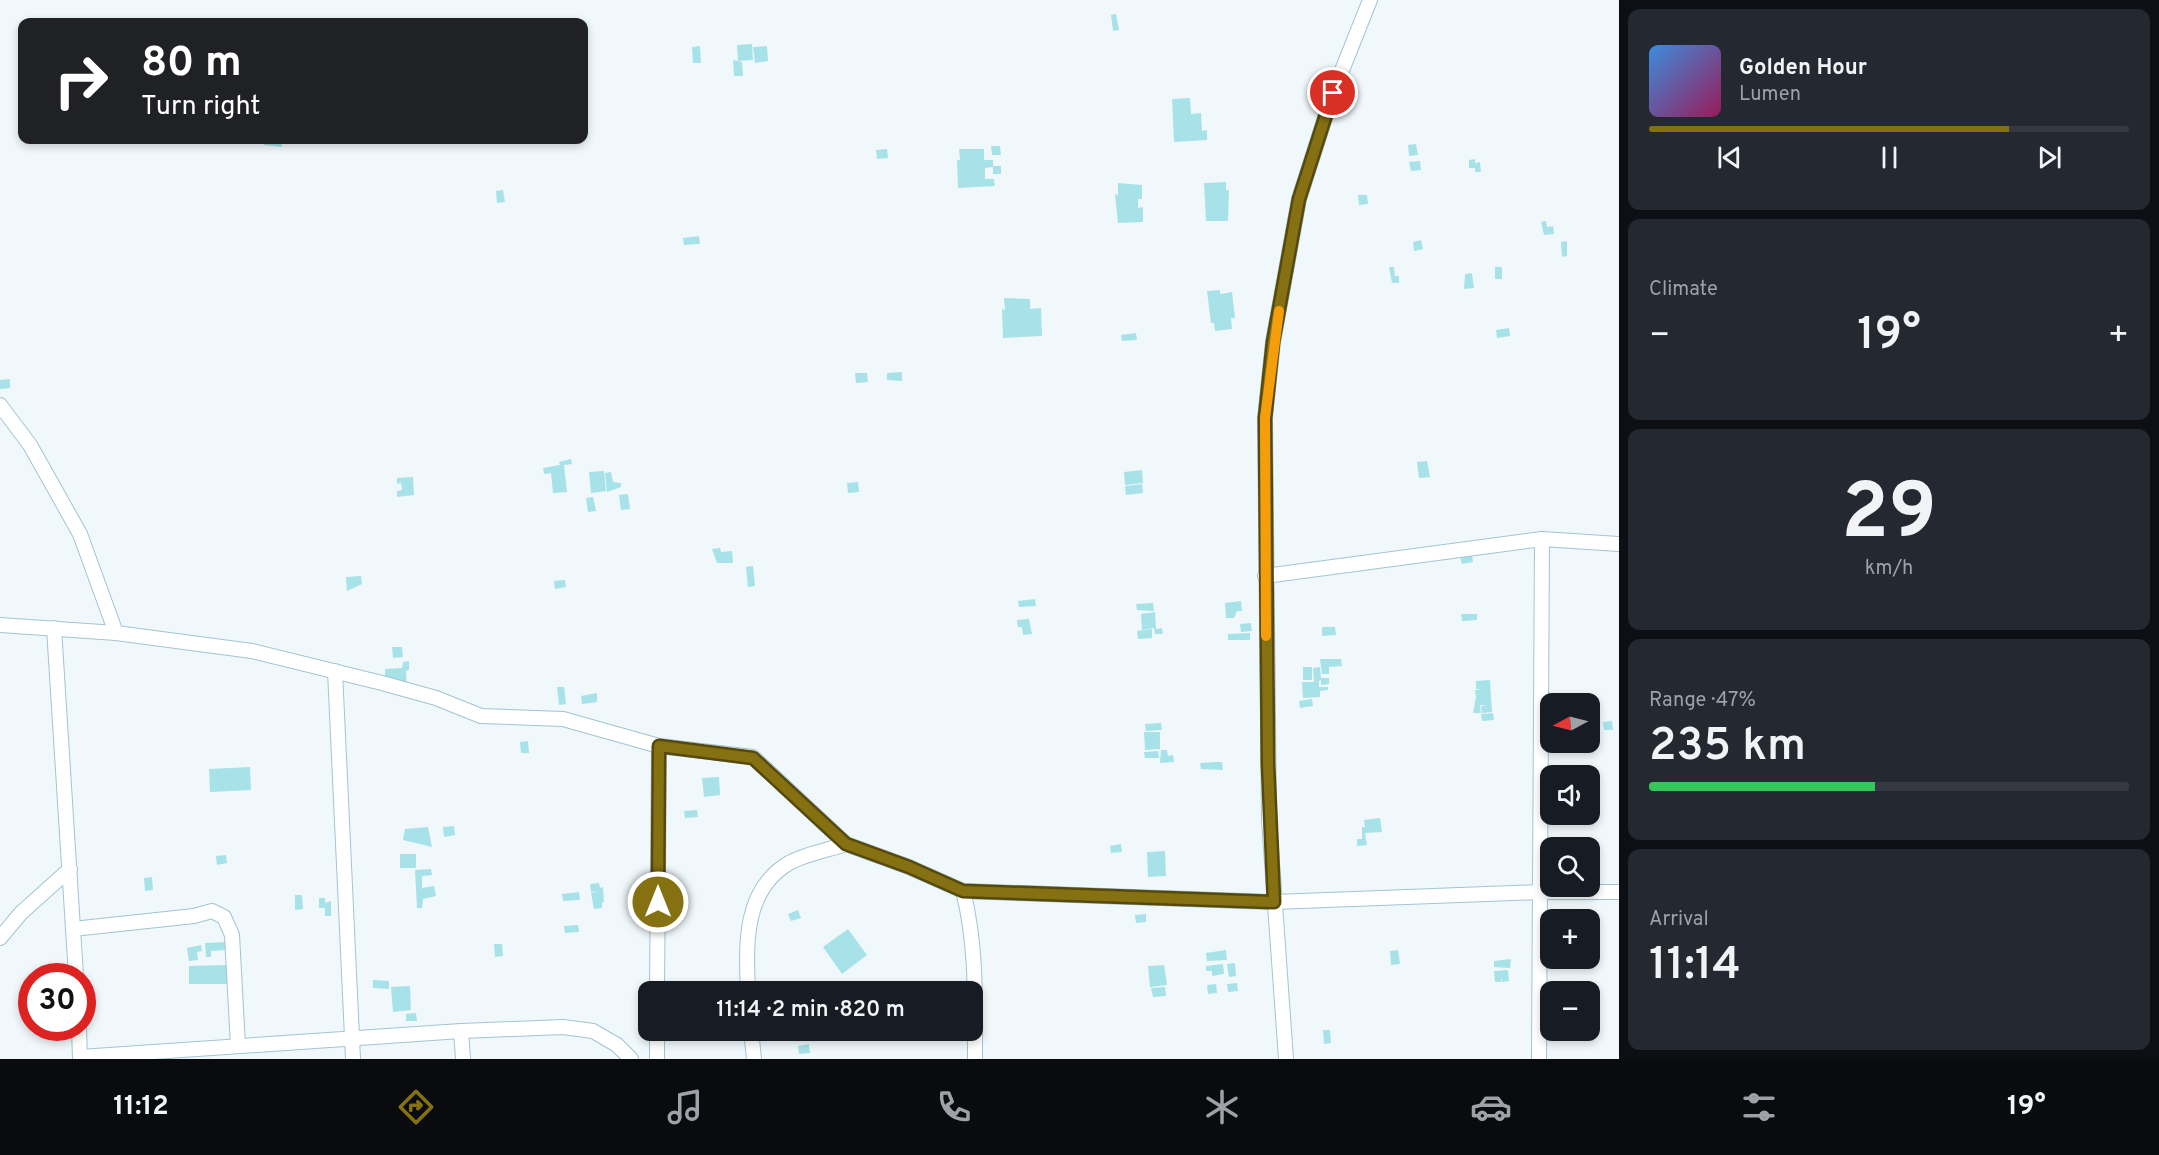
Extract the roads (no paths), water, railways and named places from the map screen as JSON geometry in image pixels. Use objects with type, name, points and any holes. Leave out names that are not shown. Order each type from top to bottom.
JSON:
[{"type":"street","points":[[1286,1059],[1269,820],[1265,418],[1273,342],[1299,199],[1333,93],[1370,0]]},
{"type":"street","points":[[0,405],[30,445],[80,534],[116,633]]},
{"type":"street","points":[[1265,576],[1542,539],[1619,544]]},
{"type":"street","points":[[1541,837],[1542,539]]},
{"type":"street","points":[[0,625],[116,633],[252,651],[436,698],[481,716],[563,719],[659,746],[753,758],[846,844],[909,867],[963,891],[1274,902],[1540,892]]},
{"type":"street","points":[[54,628],[75,963]]},
{"type":"street","points":[[335,671],[354,1059]]},
{"type":"street","points":[[657,981],[659,746]]},
{"type":"street","points":[[748,981],[746,942],[753,910],[764,885],[789,863],[846,844]]},
{"type":"street","points":[[0,938],[21,913],[70,869]]},
{"type":"street","points":[[963,891],[969,914],[975,992],[975,1059]]},
{"type":"street","points":[[1600,892],[1619,892]]},
{"type":"street","points":[[1539,1059],[1541,897]]},
{"type":"street","points":[[73,929],[194,916],[212,911],[224,916],[232,935],[238,1046]]},
{"type":"street","points":[[79,1041],[80,1058],[461,1031],[563,1027],[593,1031],[616,1045],[631,1059]]},
{"type":"street","points":[[461,1031],[463,1059]]},
{"type":"street","points":[[657,1041],[657,1059]]},
{"type":"street","points":[[753,1041],[754,1059]]}]
